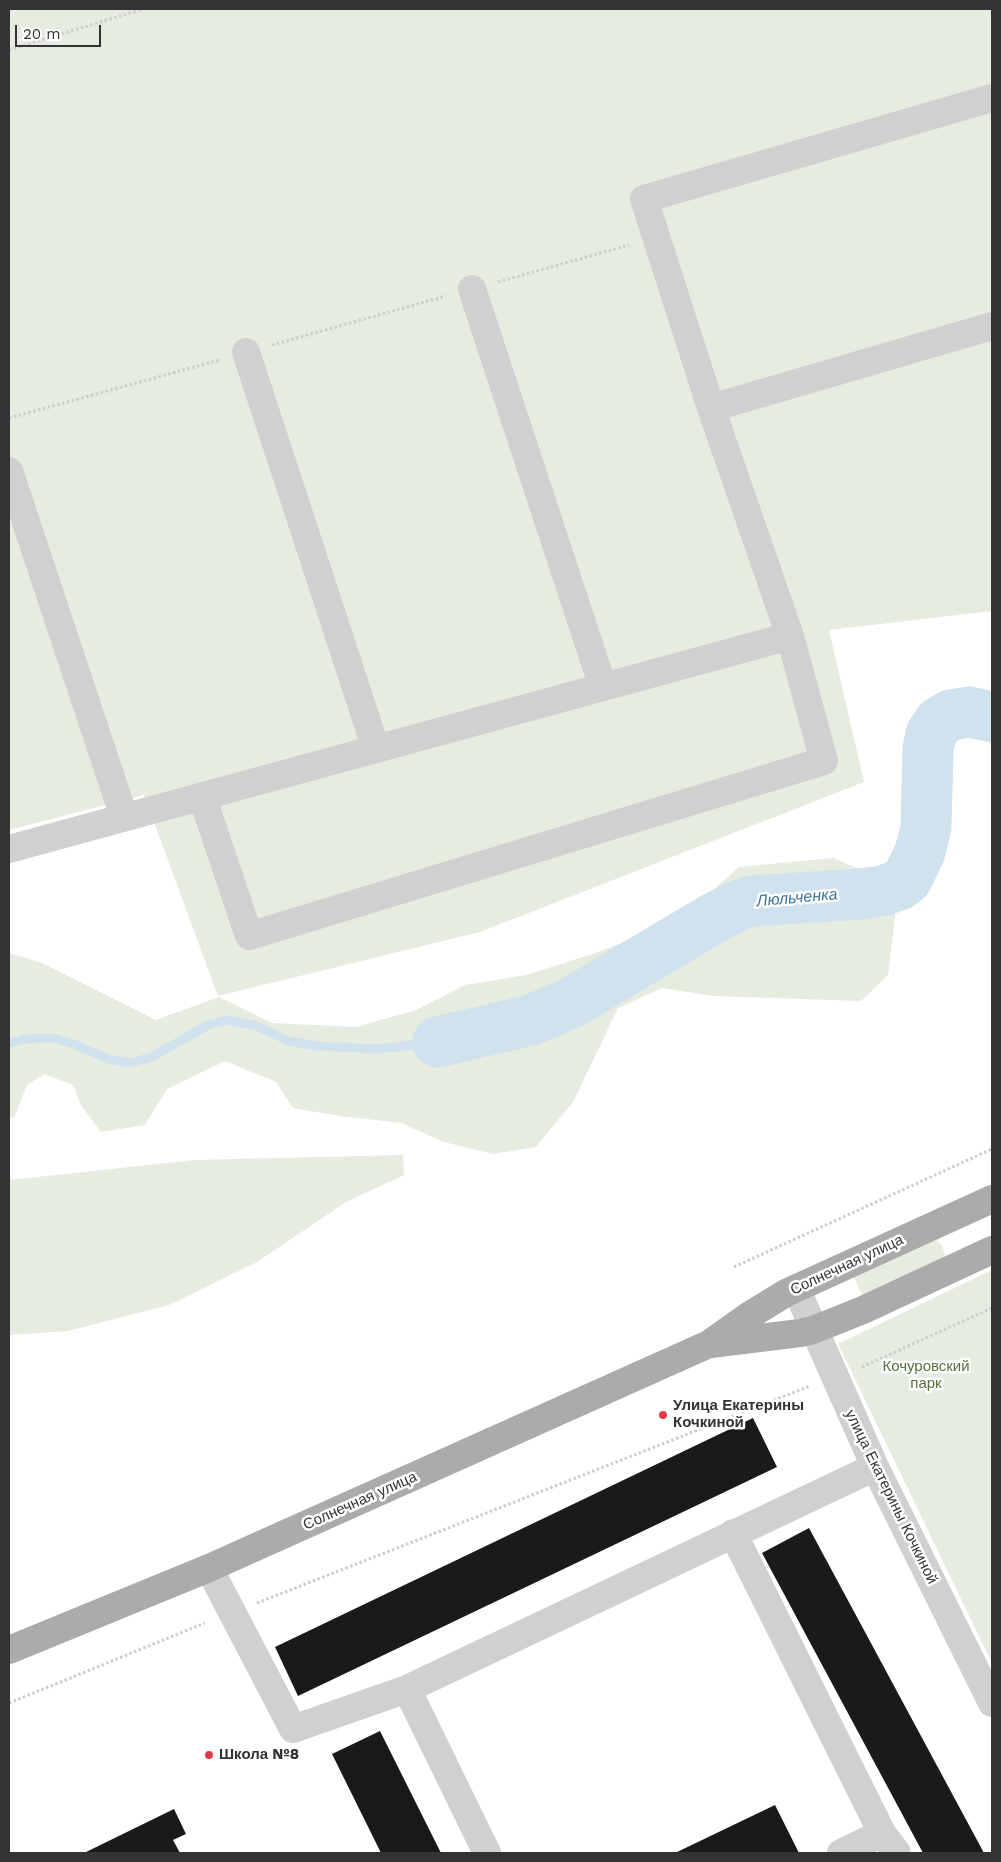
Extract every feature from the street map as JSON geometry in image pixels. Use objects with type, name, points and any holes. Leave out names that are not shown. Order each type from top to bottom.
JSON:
[{"type":"main road","name":"Солнечная улица","points":[[9,1650],[210,1568],[709,1344],[750,1315],[796,1288],[992,1199]]},
{"type":"main road","name":"Солнечная улица","points":[[709,1344],[800,1334],[813,1330],[863,1310],[992,1250]]},
{"type":"street","points":[[202,796],[249,936],[824,761],[790,636],[711,408],[644,199],[992,98]]},
{"type":"street","points":[[472,289],[603,687]]},
{"type":"street","points":[[711,408],[992,326]]},
{"type":"street","points":[[246,352],[376,749]]},
{"type":"street","points":[[9,471],[124,817]]},
{"type":"street","points":[[9,849],[790,636]]},
{"type":"street","name":"улица Екатерины Кочкиной","points":[[796,1288],[875,1467],[992,1704]]},
{"type":"street","points":[[210,1568],[293,1729],[407,1688],[875,1467]]},
{"type":"street","points":[[733,1533],[889,1843],[841,1853]]},
{"type":"street","points":[[407,1688],[487,1853]]},
{"type":"path","points":[[9,50],[143,9]]},
{"type":"path","points":[[9,418],[656,238]]},
{"type":"path","points":[[734,1267],[992,1149]]},
{"type":"path","points":[[862,1367],[992,1308]]},
{"type":"path","points":[[9,1703],[179,1632],[304,1586],[812,1385]]},
{"type":"green space","points":[[9,9],[992,9],[992,611],[829,630],[864,782],[480,932],[218,996],[144,795],[9,830]]},
{"type":"green space","points":[[833,858],[899,885],[888,975],[861,1001],[714,996],[662,988],[618,1008],[573,1102],[536,1147],[493,1154],[444,1142],[401,1123],[293,1108],[276,1082],[225,1061],[167,1089],[145,1125],[101,1132],[81,1105],[73,1085],[44,1074],[27,1085],[14,1118],[9,1117],[9,953],[42,963],[156,1020],[219,997],[272,1023],[356,1027],[416,1010],[465,985],[526,975],[593,954],[637,937],[686,914],[739,867]]},
{"type":"green space","points":[[403,1155],[404,1175],[346,1202],[257,1262],[169,1305],[68,1331],[9,1335],[9,1180],[195,1160]]},
{"type":"green space","points":[[933,1240],[938,1241],[942,1246],[945,1255],[943,1260],[863,1297],[853,1275]]},
{"type":"green space","name":"Кочуровский парк","points":[[992,1270],[992,1663],[838,1344]]},
{"type":"building","points":[[753,1418],[777,1467],[298,1696],[275,1647]]},
{"type":"building","points":[[809,1528],[984,1853],[923,1853],[762,1553]]},
{"type":"building","points":[[380,1731],[441,1853],[381,1853],[332,1754]]},
{"type":"building","points":[[775,1805],[799,1853],[675,1853]]},
{"type":"building","points":[[174,1809],[186,1834],[173,1840],[180,1853],[84,1853]]},
{"type":"waterway","name":"Люльченка","points":[[438,1042],[531,1020],[569,1004],[714,918],[751,901],[861,894],[882,891],[899,885],[907,879],[920,852],[926,828],[928,749],[931,734],[939,722],[951,715],[970,712],[992,717]]},
{"type":"waterway","points":[[9,1043],[24,1039],[53,1038],[74,1044],[108,1059],[129,1063],[152,1057],[208,1025],[228,1020],[254,1025],[289,1041],[317,1046],[378,1049],[438,1042]]},
{"type":"place","name":"Улица Екатерины Кочкиной","points":[[663,1415]]},
{"type":"place","name":"Школа №8","points":[[209,1755]]}]
